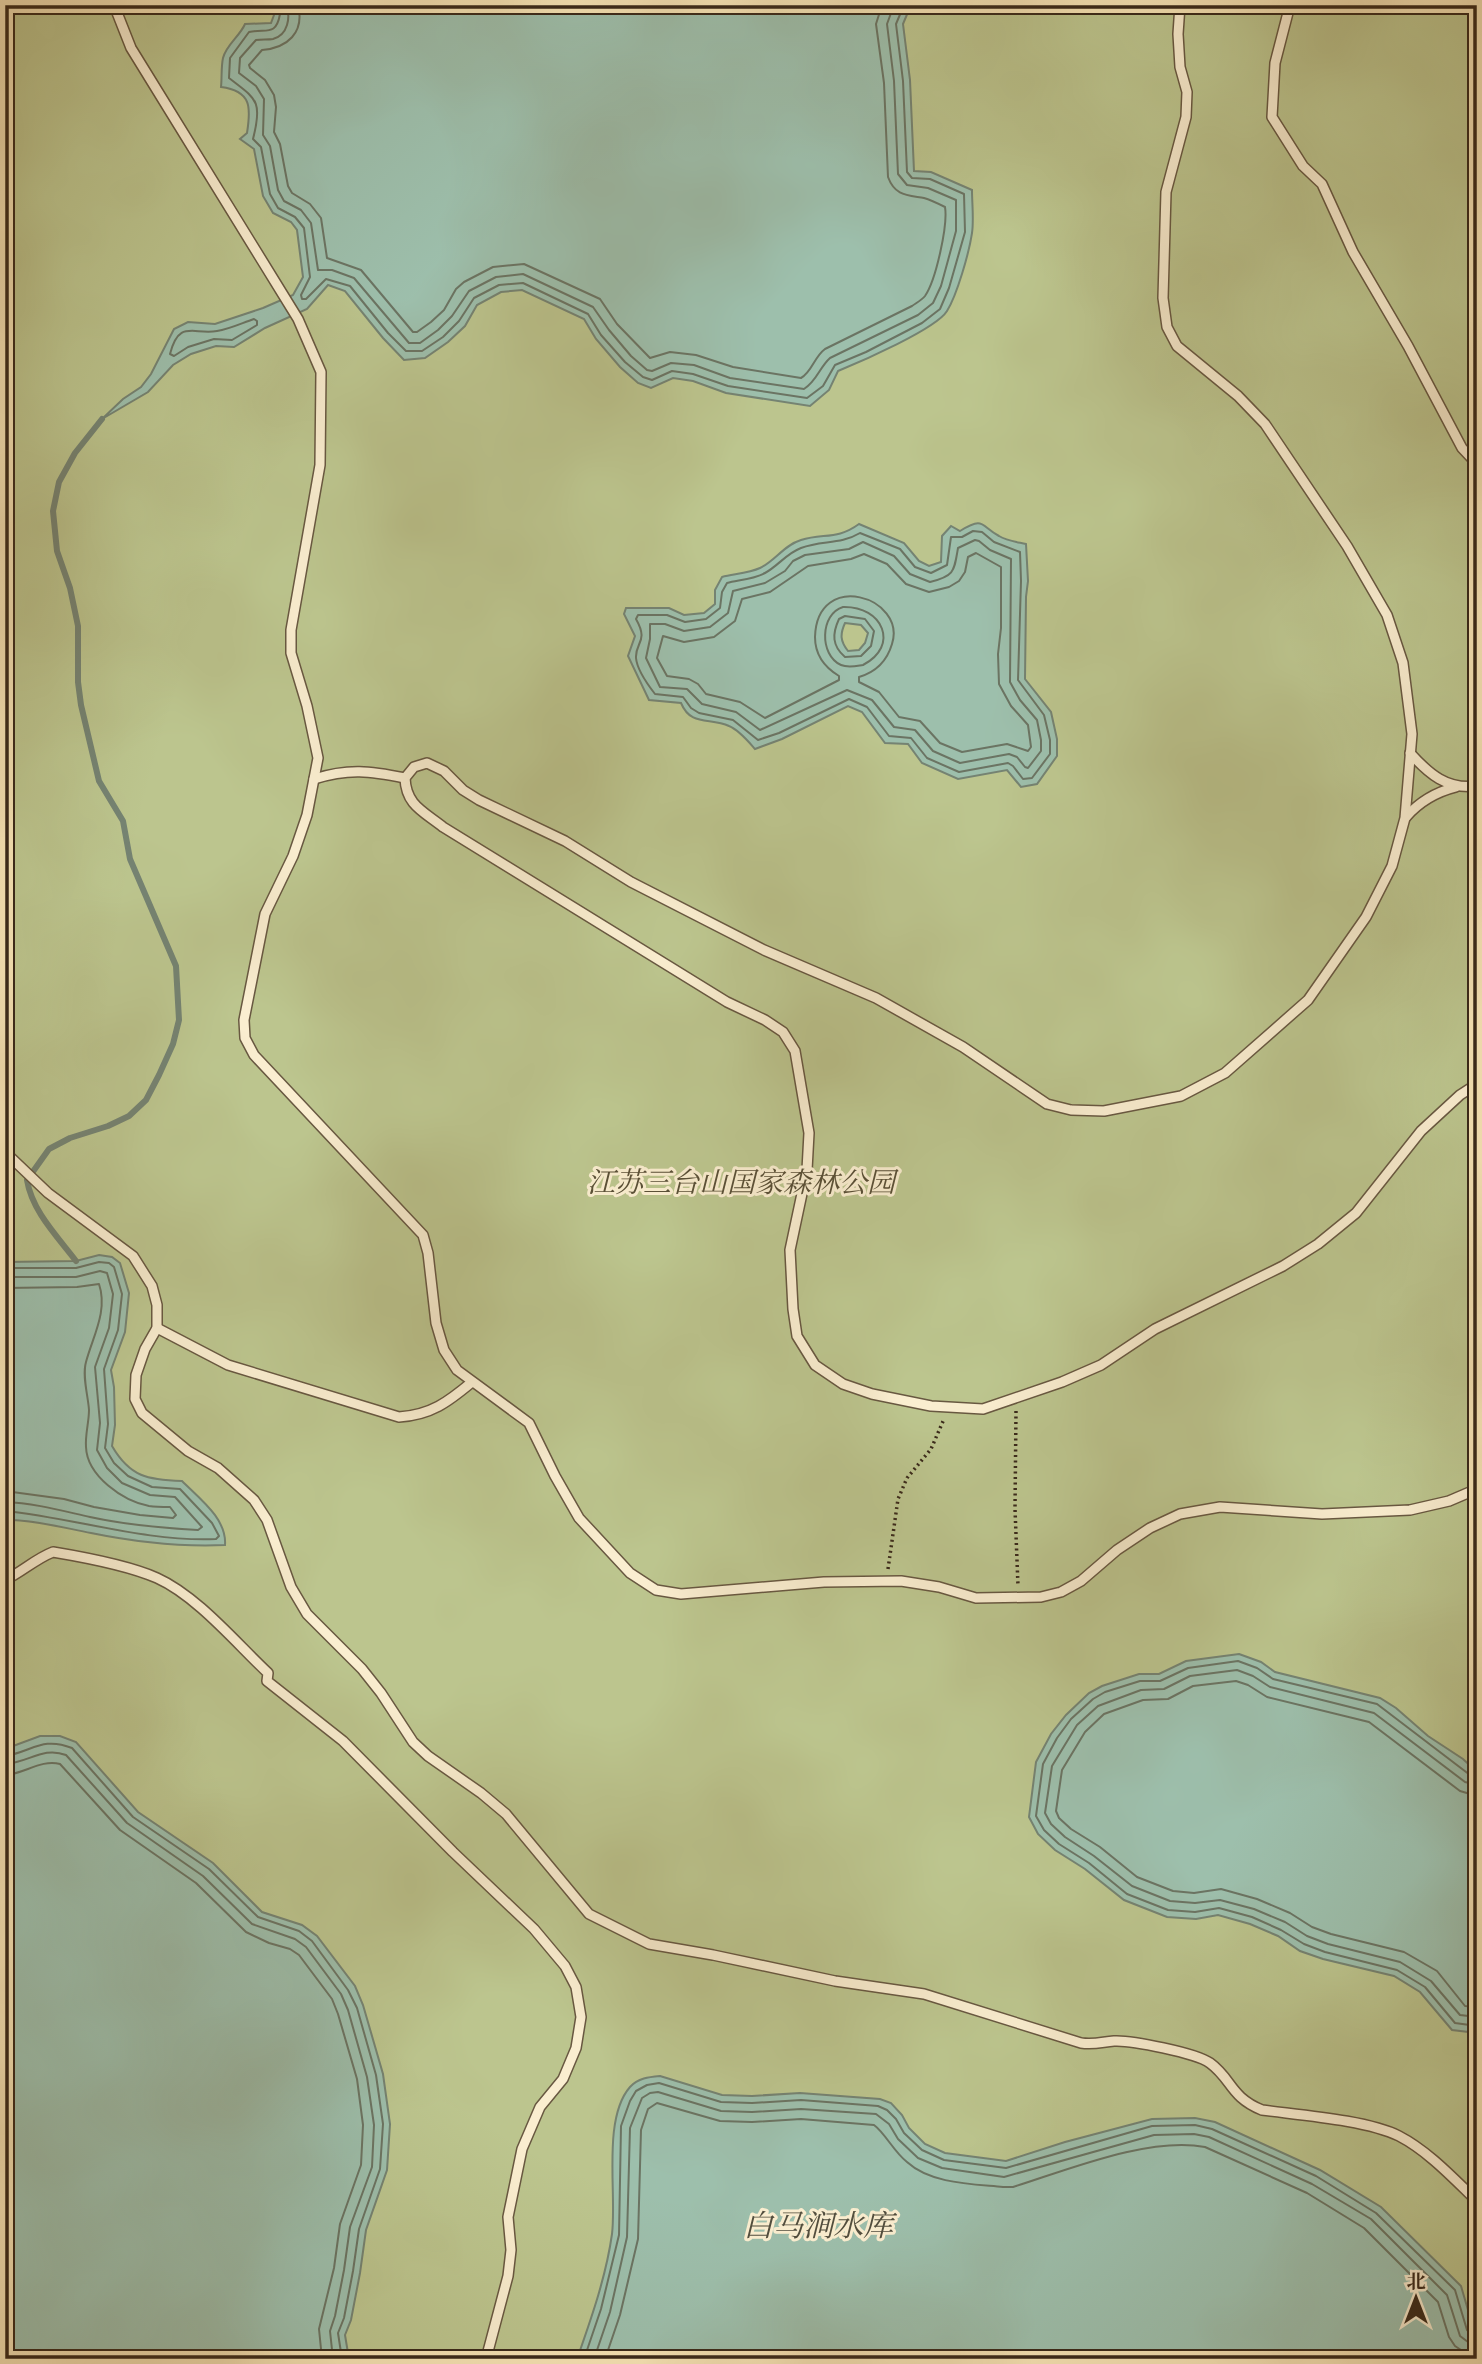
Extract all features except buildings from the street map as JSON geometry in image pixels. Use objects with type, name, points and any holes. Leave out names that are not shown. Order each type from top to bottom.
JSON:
[{"type":"lane","points":[[114,5],[131,48],[298,319],[321,372],[320,465],[300,591],[291,630],[291,653],[307,706],[318,758],[307,815],[293,856],[265,914],[244,1020],[245,1038],[254,1055],[423,1235],[428,1253],[436,1323],[444,1350],[457,1370],[529,1423],[579,1518],[631,1573],[656,1590],[681,1594],[824,1582],[901,1581],[939,1587],[976,1598],[1041,1597],[1061,1592],[1081,1581],[1117,1550],[1150,1528],[1180,1514],[1220,1507],[1322,1514],[1410,1510],[1449,1501],[1477,1489]]},
{"type":"lane","points":[[1181,5],[1178,34],[1180,66],[1187,92],[1186,117],[1166,192],[1163,298],[1167,327],[1177,346],[1238,396],[1265,424],[1347,546],[1387,615],[1403,663],[1412,734],[1405,818],[1392,866],[1366,917],[1308,1000],[1225,1073],[1181,1096],[1104,1111],[1070,1110],[1047,1104],[963,1047],[876,998],[764,950],[631,882],[565,841],[479,800],[463,790],[444,771],[427,763],[414,767],[405,778],[406,794],[443,827],[706,989],[783,1032],[795,1051],[809,1133],[807,1170],[790,1250],[797,1336],[815,1365],[844,1384],[884,1396],[948,1407],[983,1409],[1101,1366],[1156,1329],[1248,1284],[1318,1244],[1356,1213],[1421,1131],[1460,1095],[1477,1084]]},
{"type":"lane","points":[[1290,5],[1275,63],[1272,117],[1303,166],[1322,184],[1353,251],[1408,346],[1462,448],[1477,464]]},
{"type":"lane","points":[[1410,753],[1426,771],[1438,779],[1457,786],[1477,786]]},
{"type":"lane","points":[[314,779],[358,770],[405,778]]},
{"type":"lane","points":[[1405,818],[1426,798],[1457,786]]},
{"type":"lane","points":[[5,1152],[35,1181],[133,1256],[152,1286],[158,1305],[157,1328],[145,1349],[136,1375],[135,1399],[142,1413],[188,1451],[218,1468],[254,1500],[267,1520],[291,1587],[307,1615],[362,1669],[413,1742],[506,1814],[589,1914],[649,1944],[845,1983],[924,1994],[1095,2046],[1112,2041],[1126,2042],[1193,2055],[1209,2063],[1245,2103],[1262,2110],[1371,2127],[1397,2135],[1418,2147],[1477,2201]]},
{"type":"lane","points":[[157,1328],[228,1365],[399,1417],[419,1416],[445,1404],[472,1382]]},
{"type":"lane","points":[[5,1580],[20,1573],[38,1558],[53,1552],[144,1573],[171,1586],[197,1606],[268,1673],[267,1681],[343,1741],[534,1929],[565,1966],[580,2001],[581,2017],[576,2048],[563,2079],[540,2107],[522,2149],[508,2217],[511,2250],[508,2276],[486,2359]]},
{"type":"path","points":[[1016,1399],[1015,1509],[1018,1597]]},
{"type":"path","points":[[887,1581],[898,1499],[907,1478],[934,1442],[948,1407]]},
{"type":"green space","name":"江苏三台山国家森林公园","points":[[5,5],[1477,5],[1477,2359],[5,2359]]},
{"type":"water","points":[[265,5],[911,5],[903,24],[910,80],[914,171],[931,172],[972,190],[972,233],[955,295],[947,311],[928,327],[838,371],[829,390],[810,406],[726,393],[693,381],[673,378],[651,388],[638,383],[596,339],[584,319],[522,290],[501,292],[477,305],[465,326],[448,342],[425,358],[404,360],[345,291],[328,285],[307,309],[265,328],[234,347],[216,346],[191,354],[173,365],[148,392],[102,419],[123,399],[141,387],[151,374],[174,329],[188,322],[215,324],[263,308],[293,295],[303,277],[297,230],[291,222],[273,213],[263,196],[254,149],[240,139],[247,133],[247,102],[239,92],[221,87],[223,58],[245,24],[271,23],[274,15]]},
{"type":"water","points":[[978,523],[1002,538],[1026,544],[1028,581],[1025,679],[1051,712],[1057,739],[1057,756],[1037,784],[1021,787],[1007,770],[958,779],[922,763],[908,744],[885,743],[862,712],[848,706],[782,739],[755,749],[733,728],[696,718],[685,711],[681,703],[649,700],[628,656],[635,636],[624,614],[626,608],[669,608],[684,615],[704,613],[715,604],[715,590],[722,577],[760,568],[801,540],[851,529],[859,524],[904,543],[919,561],[929,566],[941,562],[942,536],[951,526],[960,531]],"holes":[[[845,623],[861,625],[868,633],[865,643],[859,650],[848,651],[842,637]]]},
{"type":"water","points":[[99,1255],[112,1257],[120,1263],[129,1293],[125,1332],[111,1370],[115,1425],[112,1446],[126,1464],[141,1475],[182,1481],[217,1518],[222,1527],[225,1545],[141,1541],[12,1520],[5,1516],[5,1262],[76,1261]]},
{"type":"water","points":[[1239,1654],[1261,1662],[1275,1672],[1380,1698],[1477,1772],[1477,2033],[1452,2030],[1420,1992],[1394,1976],[1300,1951],[1278,1936],[1250,1924],[1218,1915],[1196,1919],[1167,1917],[1124,1900],[1085,1869],[1055,1850],[1038,1834],[1029,1817],[1036,1762],[1051,1734],[1089,1693],[1139,1674],[1159,1674],[1186,1661]]},
{"type":"water","points":[[40,1736],[60,1736],[76,1742],[138,1812],[213,1863],[262,1912],[302,1925],[317,1936],[355,1986],[383,2074],[390,2124],[387,2170],[366,2230],[351,2320],[345,2335],[349,2359],[5,2359],[5,1749]]},
{"type":"water","name":"白马涧水库","points":[[660,2076],[722,2095],[800,2093],[880,2099],[891,2103],[909,2128],[925,2144],[945,2153],[1006,2161],[1152,2119],[1195,2118],[1215,2122],[1320,2170],[1381,2207],[1461,2286],[1477,2341],[1477,2359],[577,2359],[602,2282],[612,2234],[612,2158],[616,2118],[621,2101],[633,2084],[644,2078]]},
{"type":"waterway","points":[[76,1261],[40,1213],[27,1180],[49,1149],[70,1138],[129,1116],[146,1100],[173,1044],[179,1020],[176,966],[130,859],[123,821],[99,781],[81,705],[78,682],[78,626],[70,588],[57,551],[53,511],[59,482],[75,453],[102,419]]}]
